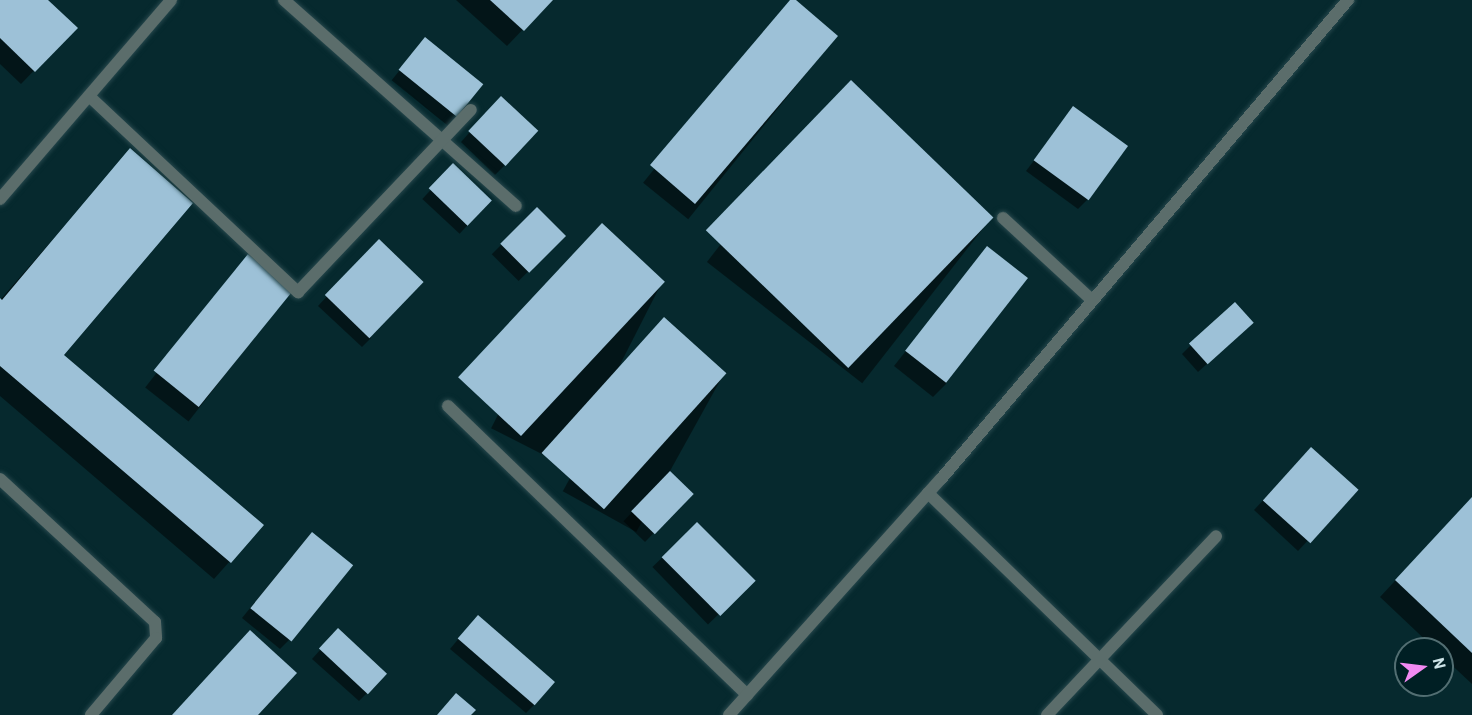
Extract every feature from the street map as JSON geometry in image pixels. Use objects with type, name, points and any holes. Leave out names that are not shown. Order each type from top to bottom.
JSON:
[{"type":"street","points":[[0,199],[171,0]]},
{"type":"street","points":[[284,0],[516,206]]},
{"type":"street","points":[[729,715],[928,492],[1348,0]]},
{"type":"street","points":[[89,96],[298,292],[471,110]]},
{"type":"street","points":[[1003,218],[1092,300]]},
{"type":"street","points":[[448,406],[747,695]]},
{"type":"street","points":[[0,479],[155,622],[156,638],[91,715]]},
{"type":"street","points":[[928,492],[1157,715]]},
{"type":"street","points":[[1047,715],[1216,536]]},
{"type":"building","points":[[0,0],[48,0],[78,28],[35,72],[0,38]]},
{"type":"building","points":[[490,0],[553,0],[524,31]]},
{"type":"building","points":[[790,0],[796,0],[838,36],[695,204],[650,165]]},
{"type":"building","points":[[425,37],[483,84],[457,117],[399,70]]},
{"type":"building","points":[[851,80],[993,218],[848,368],[706,230]]},
{"type":"building","points":[[501,96],[538,131],[506,166],[468,131]]},
{"type":"building","points":[[1073,106],[1128,146],[1089,200],[1034,160]]},
{"type":"building","points":[[130,148],[193,203],[64,355],[264,525],[231,563],[0,366],[0,298],[2,300]]},
{"type":"building","points":[[453,163],[492,201],[468,226],[429,188]]},
{"type":"building","points":[[537,207],[566,236],[529,273],[500,244]]},
{"type":"building","points":[[602,223],[665,282],[521,436],[458,377]]},
{"type":"building","points":[[379,239],[424,282],[369,338],[325,295]]},
{"type":"building","points":[[987,246],[1028,278],[946,383],[905,351]]},
{"type":"building","points":[[248,254],[293,291],[199,407],[154,371]]},
{"type":"building","points":[[1235,302],[1254,323],[1208,364],[1189,343]]},
{"type":"building","points":[[664,317],[726,373],[604,509],[542,453]]},
{"type":"building","points":[[1311,447],[1359,490],[1310,543],[1263,501]]},
{"type":"building","points":[[670,471],[694,494],[655,534],[631,511]]},
{"type":"building","points":[[1472,497],[1472,653],[1395,580]]},
{"type":"building","points":[[697,522],[756,581],[720,616],[662,557]]},
{"type":"building","points":[[312,532],[353,565],[292,642],[250,608]]},
{"type":"building","points":[[478,615],[555,682],[535,705],[458,638]]},
{"type":"building","points":[[338,628],[387,674],[368,694],[319,648]]},
{"type":"building","points":[[250,630],[297,673],[258,715],[172,715]]},
{"type":"building","points":[[456,693],[476,710],[471,715],[437,715]]}]
